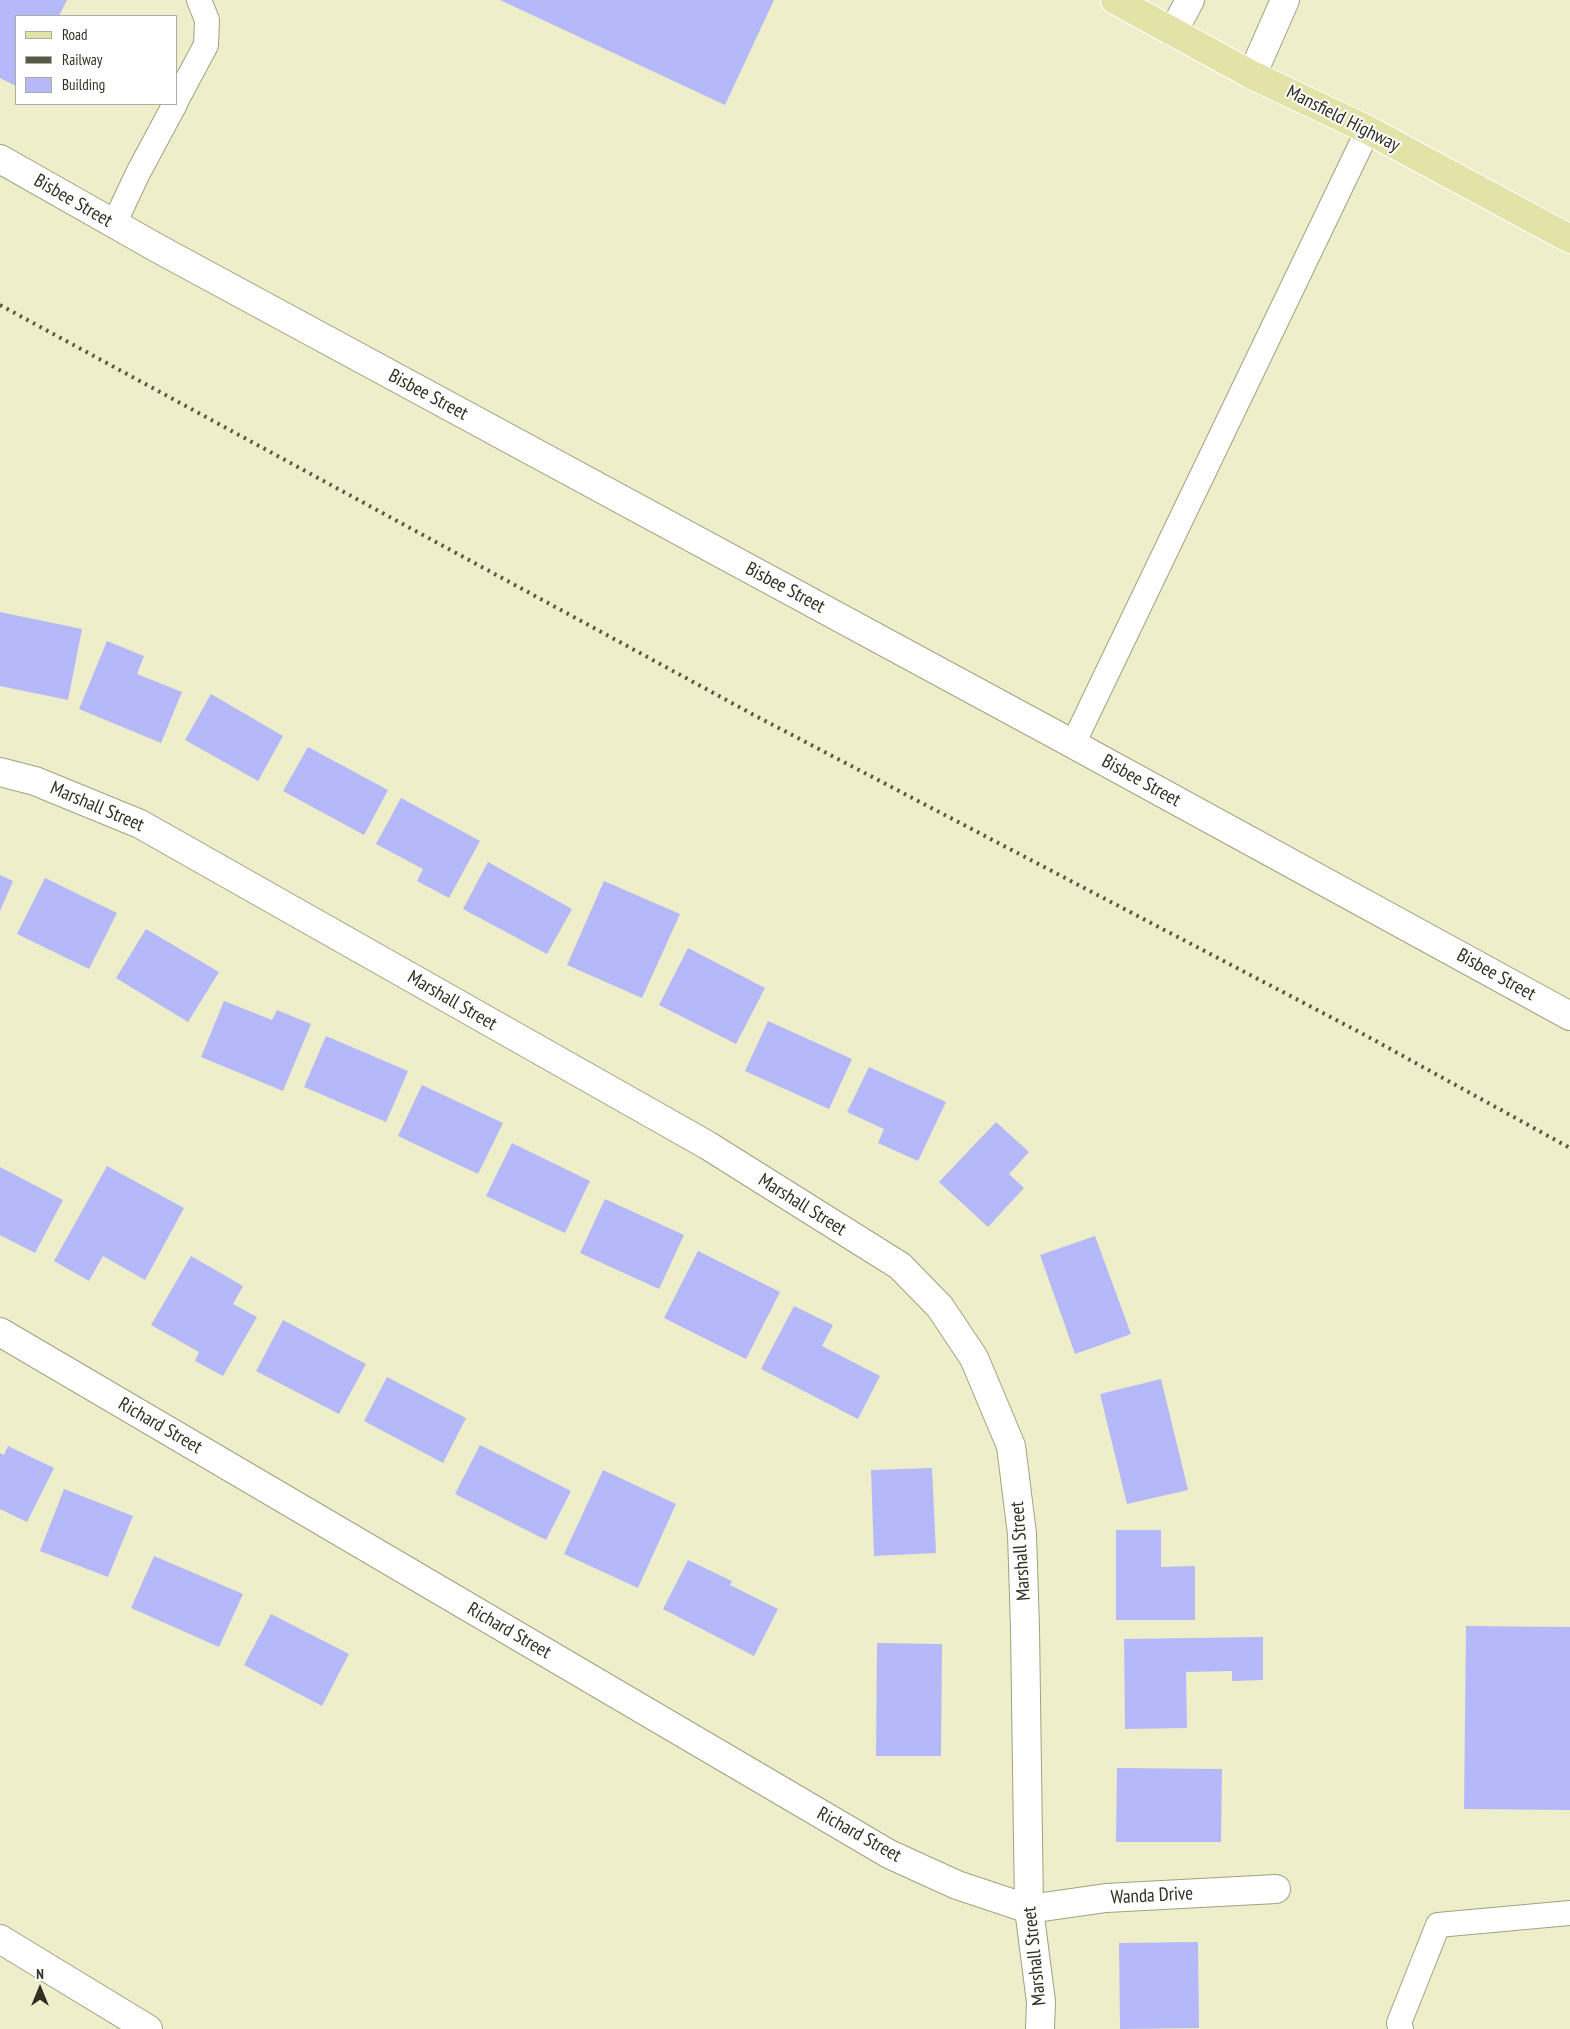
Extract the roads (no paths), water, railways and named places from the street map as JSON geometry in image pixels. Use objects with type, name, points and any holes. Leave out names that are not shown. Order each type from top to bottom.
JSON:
[{"type":"main road","name":"Mansfield Highway","points":[[1115,0],[1252,75],[1368,130],[1570,239]]},
{"type":"street","points":[[1173,32],[1190,0]]},
{"type":"street","points":[[1252,75],[1285,0]]},
{"type":"street","name":"Bisbee Street","points":[[0,159],[114,224],[1570,1016]]},
{"type":"street","name":"Marshall Street","points":[[0,772],[35,781],[140,824],[707,1145],[900,1266],[940,1307],[974,1358],[1012,1446],[1022,1534],[1029,1909],[1041,2002],[1040,2029]]},
{"type":"street","name":"Richard Street","points":[[0,1332],[889,1854],[957,1885],[1029,1909]]},
{"type":"street","name":"Wanda Drive","points":[[1029,1909],[1106,1898],[1276,1889]]},
{"type":"street","points":[[0,1939],[148,2029]]},
{"type":"lane","points":[[178,96],[206,45],[207,20],[199,0]]},
{"type":"lane","points":[[114,224],[173,105]]},
{"type":"lane","points":[[1073,744],[1368,130]]},
{"type":"lane","points":[[1401,2029],[1399,2023],[1438,1925],[1570,1913]]},
{"type":"railway","points":[[0,305],[754,715],[1363,1034],[1570,1148]]}]
